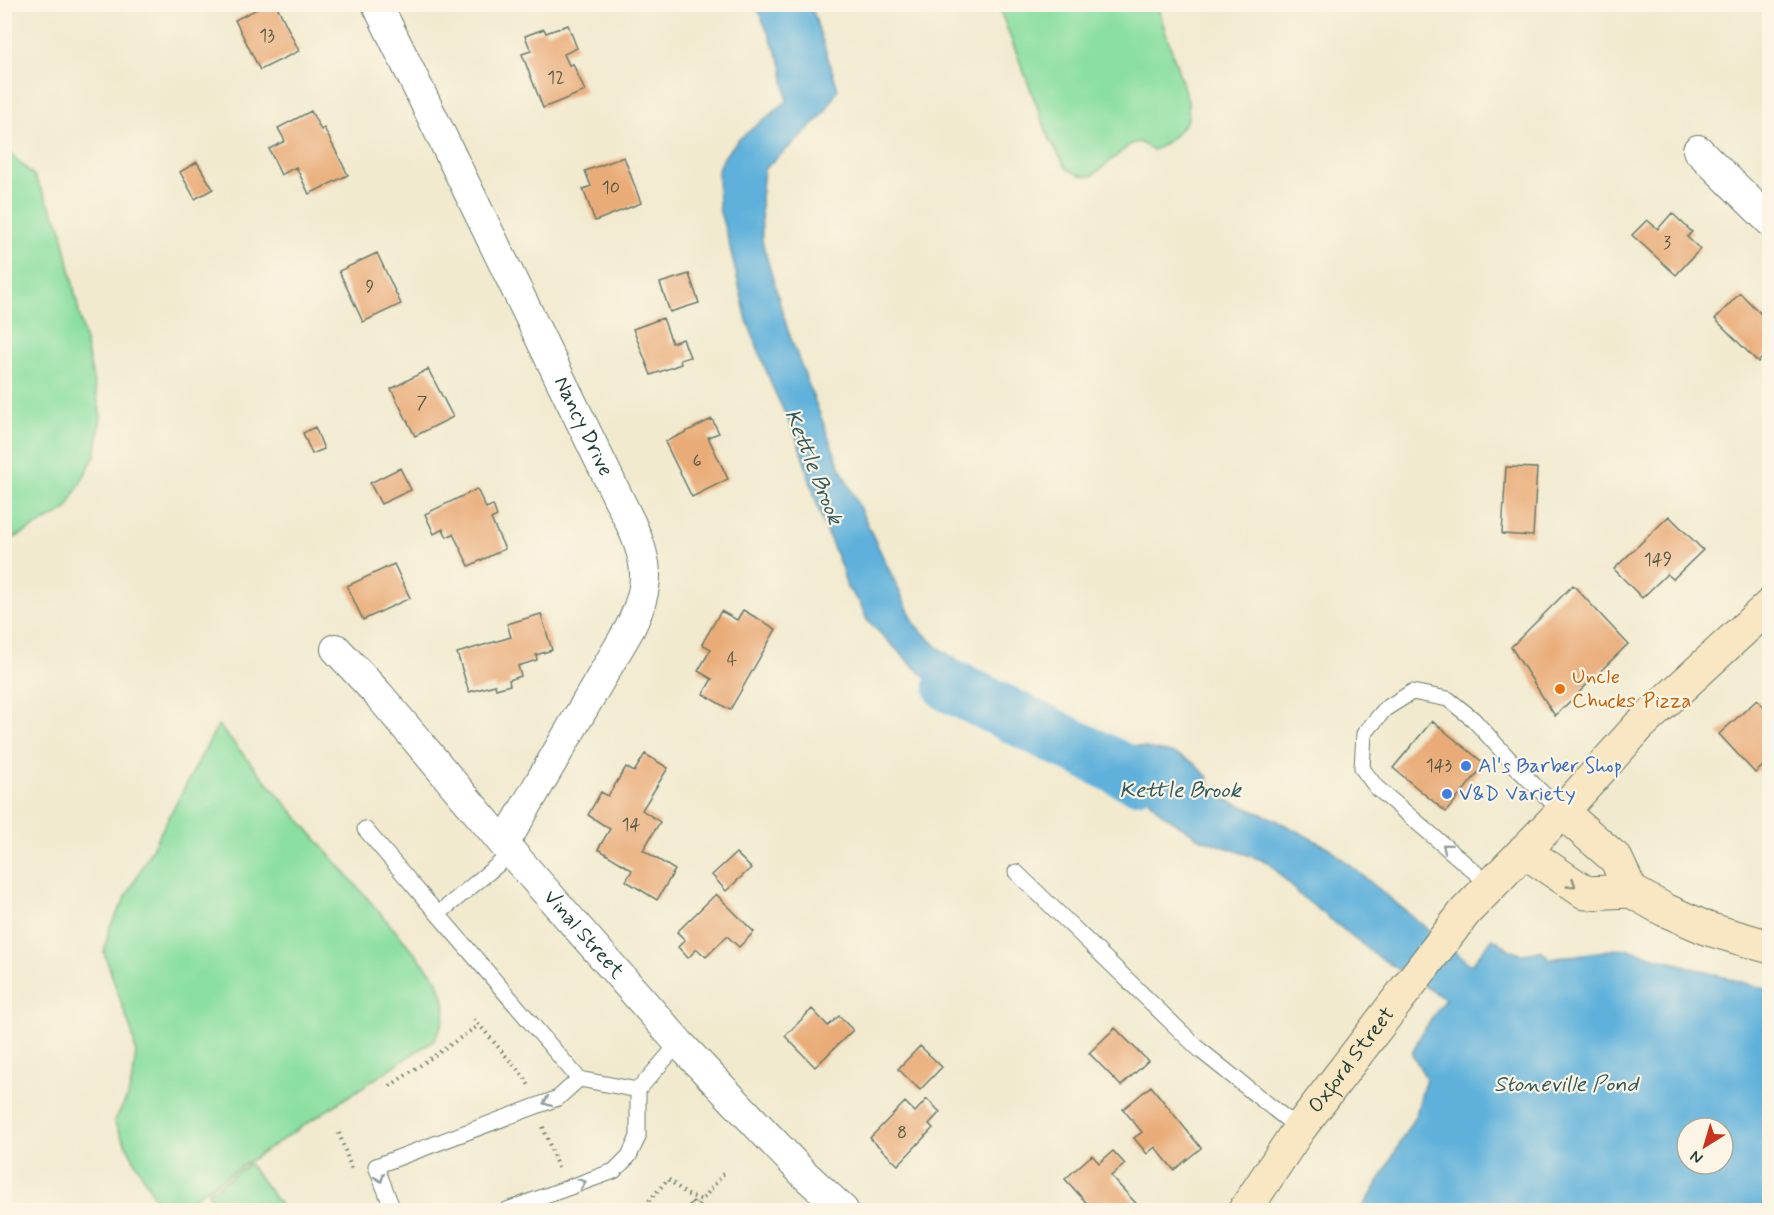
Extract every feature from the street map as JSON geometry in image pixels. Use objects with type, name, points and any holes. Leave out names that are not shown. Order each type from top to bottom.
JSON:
[{"type":"main road","name":"Oxford Street","points":[[1245,1210],[1299,1129],[1465,912],[1562,812],[1640,726],[1770,605]]},
{"type":"main road","points":[[1562,812],[1616,859],[1631,891]]},
{"type":"main road","points":[[1524,851],[1586,892],[1631,891],[1665,910],[1708,928],[1770,947]]},
{"type":"street","name":"Nancy Drive","points":[[377,4],[630,522],[645,564],[644,587],[639,608],[630,628],[508,849]]},
{"type":"street","points":[[1698,150],[1770,221]]},
{"type":"street","name":"Vinal Street","points":[[336,649],[378,694],[508,849],[679,1044],[803,1173],[843,1210]]},
{"type":"lane","points":[[1490,885],[1376,787],[1362,768],[1364,734],[1384,709],[1413,692],[1448,699],[1473,719],[1521,772],[1562,812]]},
{"type":"lane","points":[[365,829],[579,1078],[638,1090]]},
{"type":"lane","points":[[438,914],[508,849]]},
{"type":"lane","points":[[1016,872],[1200,1050],[1299,1129]]},
{"type":"lane","points":[[507,1210],[614,1171],[629,1156],[638,1137],[638,1090],[679,1044]]},
{"type":"lane","points":[[393,1210],[376,1166],[558,1098],[579,1078]]},
{"type":"path","points":[[474,1020],[525,1078],[530,1089]]},
{"type":"path","points":[[390,1086],[479,1025]]},
{"type":"path","points":[[542,1123],[559,1171]]},
{"type":"path","points":[[641,1210],[668,1179],[686,1194],[702,1200],[724,1173]]},
{"type":"green space","points":[[998,5],[1157,5],[1188,101],[1188,114],[1183,126],[1174,136],[1153,150],[1139,142],[1131,144],[1092,176],[1080,175],[1067,169],[1050,140]]},
{"type":"green space","points":[[5,148],[34,176],[61,227],[101,417],[95,455],[66,510],[5,543]]},
{"type":"green space","points":[[218,725],[436,978],[445,1009],[442,1024],[434,1040],[175,1210],[161,1210],[114,1122],[128,1096],[136,1052],[132,1033],[104,953],[109,929]]},
{"type":"green space","points":[[249,1164],[284,1210],[218,1210],[208,1193]]},
{"type":"water","name":"Stoneville Pond","points":[[756,5],[811,5],[838,89],[823,115],[764,169],[761,198],[762,241],[788,331],[840,467],[916,626],[940,649],[963,664],[975,677],[997,690],[1058,714],[1093,737],[1110,744],[1126,744],[1176,754],[1194,763],[1208,777],[1210,790],[1222,798],[1274,819],[1329,848],[1471,965],[1493,938],[1520,954],[1541,950],[1550,959],[1624,948],[1769,990],[1769,1210],[1360,1210],[1373,1192],[1416,1114],[1426,1078],[1412,1054],[1420,1036],[1445,999],[1377,956],[1300,895],[1268,862],[1199,838],[1160,812],[1135,783],[1074,746],[1014,718],[991,713],[964,703],[944,691],[919,672],[867,620],[860,603],[847,588],[842,569],[821,517],[798,441],[772,386],[747,320],[719,209],[718,170],[724,157],[738,140],[787,101],[782,65]]},
{"type":"building","points":[[267,4],[276,4],[299,51],[260,70],[235,20]]},
{"type":"building","points":[[568,25],[577,48],[564,54],[569,65],[573,64],[585,91],[543,108],[522,54],[531,51],[525,36],[544,29],[546,33]]},
{"type":"building","points":[[311,111],[321,130],[324,128],[348,175],[309,194],[296,167],[281,175],[269,149],[285,141],[278,128]]},
{"type":"building","points":[[624,157],[641,203],[595,221],[583,189],[591,186],[585,171]]},
{"type":"building","points":[[197,162],[213,189],[195,199],[180,172]]},
{"type":"building","points":[[1672,213],[1692,232],[1687,237],[1700,249],[1676,275],[1632,235],[1647,220],[1658,229]]},
{"type":"building","points":[[377,253],[401,304],[363,322],[339,271]]},
{"type":"building","points":[[689,274],[699,303],[670,312],[660,283]]},
{"type":"building","points":[[1740,293],[1770,323],[1770,351],[1758,362],[1715,319]]},
{"type":"building","points":[[663,318],[672,343],[683,339],[690,357],[680,360],[681,364],[651,375],[633,329]]},
{"type":"building","points":[[428,369],[453,417],[415,436],[391,389]]},
{"type":"building","points":[[712,419],[719,433],[708,437],[728,479],[692,497],[665,442]]},
{"type":"building","points":[[315,427],[324,449],[312,454],[303,433]]},
{"type":"building","points":[[1506,467],[1537,468],[1533,536],[1502,534]]},
{"type":"building","points":[[400,468],[411,490],[381,504],[370,483]]},
{"type":"building","points":[[477,489],[486,508],[493,505],[497,516],[491,519],[505,549],[469,566],[453,534],[447,537],[443,529],[434,534],[425,514]]},
{"type":"building","points":[[1669,516],[1703,550],[1673,579],[1667,574],[1642,598],[1614,569]]},
{"type":"building","points":[[394,564],[410,598],[363,620],[347,586]]},
{"type":"building","points":[[1573,585],[1628,644],[1555,716],[1511,647]]},
{"type":"building","points":[[743,610],[776,629],[730,710],[703,694],[712,679],[698,671],[711,649],[702,644],[721,611],[737,620]]},
{"type":"building","points":[[541,614],[552,650],[536,655],[537,660],[518,666],[521,676],[509,680],[510,685],[496,689],[495,685],[469,692],[457,653],[511,637],[507,624]]},
{"type":"building","points":[[1757,700],[1770,713],[1770,760],[1755,773],[1719,734]]},
{"type":"building","points":[[1432,721],[1485,764],[1446,812],[1393,768]]},
{"type":"building","points":[[645,754],[668,768],[642,810],[660,822],[643,850],[675,870],[657,900],[626,881],[632,870],[598,849],[610,829],[588,815],[601,792],[608,796],[626,767],[634,772]]},
{"type":"building","points":[[736,853],[751,868],[726,891],[712,875]]},
{"type":"building","points":[[716,894],[754,932],[739,947],[727,936],[706,957],[697,949],[688,958],[678,947],[685,940],[677,932]]},
{"type":"building","points":[[812,1009],[828,1026],[839,1016],[853,1030],[815,1067],[785,1036]]},
{"type":"building","points":[[1115,1028],[1148,1061],[1121,1086],[1089,1053]]},
{"type":"building","points":[[920,1046],[942,1067],[920,1090],[898,1069]]},
{"type":"building","points":[[1151,1086],[1201,1148],[1174,1170],[1155,1147],[1147,1154],[1134,1138],[1142,1132],[1123,1109]]},
{"type":"building","points":[[927,1099],[940,1112],[929,1124],[933,1128],[898,1165],[870,1138],[905,1102],[915,1112]]},
{"type":"building","points":[[1113,1151],[1125,1164],[1111,1176],[1142,1210],[1093,1210],[1065,1179],[1092,1155],[1099,1163]]},
{"type":"building","points":[[693,1201],[705,1210],[685,1210]]},
{"type":"waterway","name":"Kettle Brook","points":[[951,686],[1135,776]]},
{"type":"place","name":"Uncle Chucks Pizza","points":[[1560,689]]},
{"type":"place","name":"Al's Barber Shop","points":[[1466,766]]},
{"type":"place","name":"V&D Variety","points":[[1447,794]]}]
